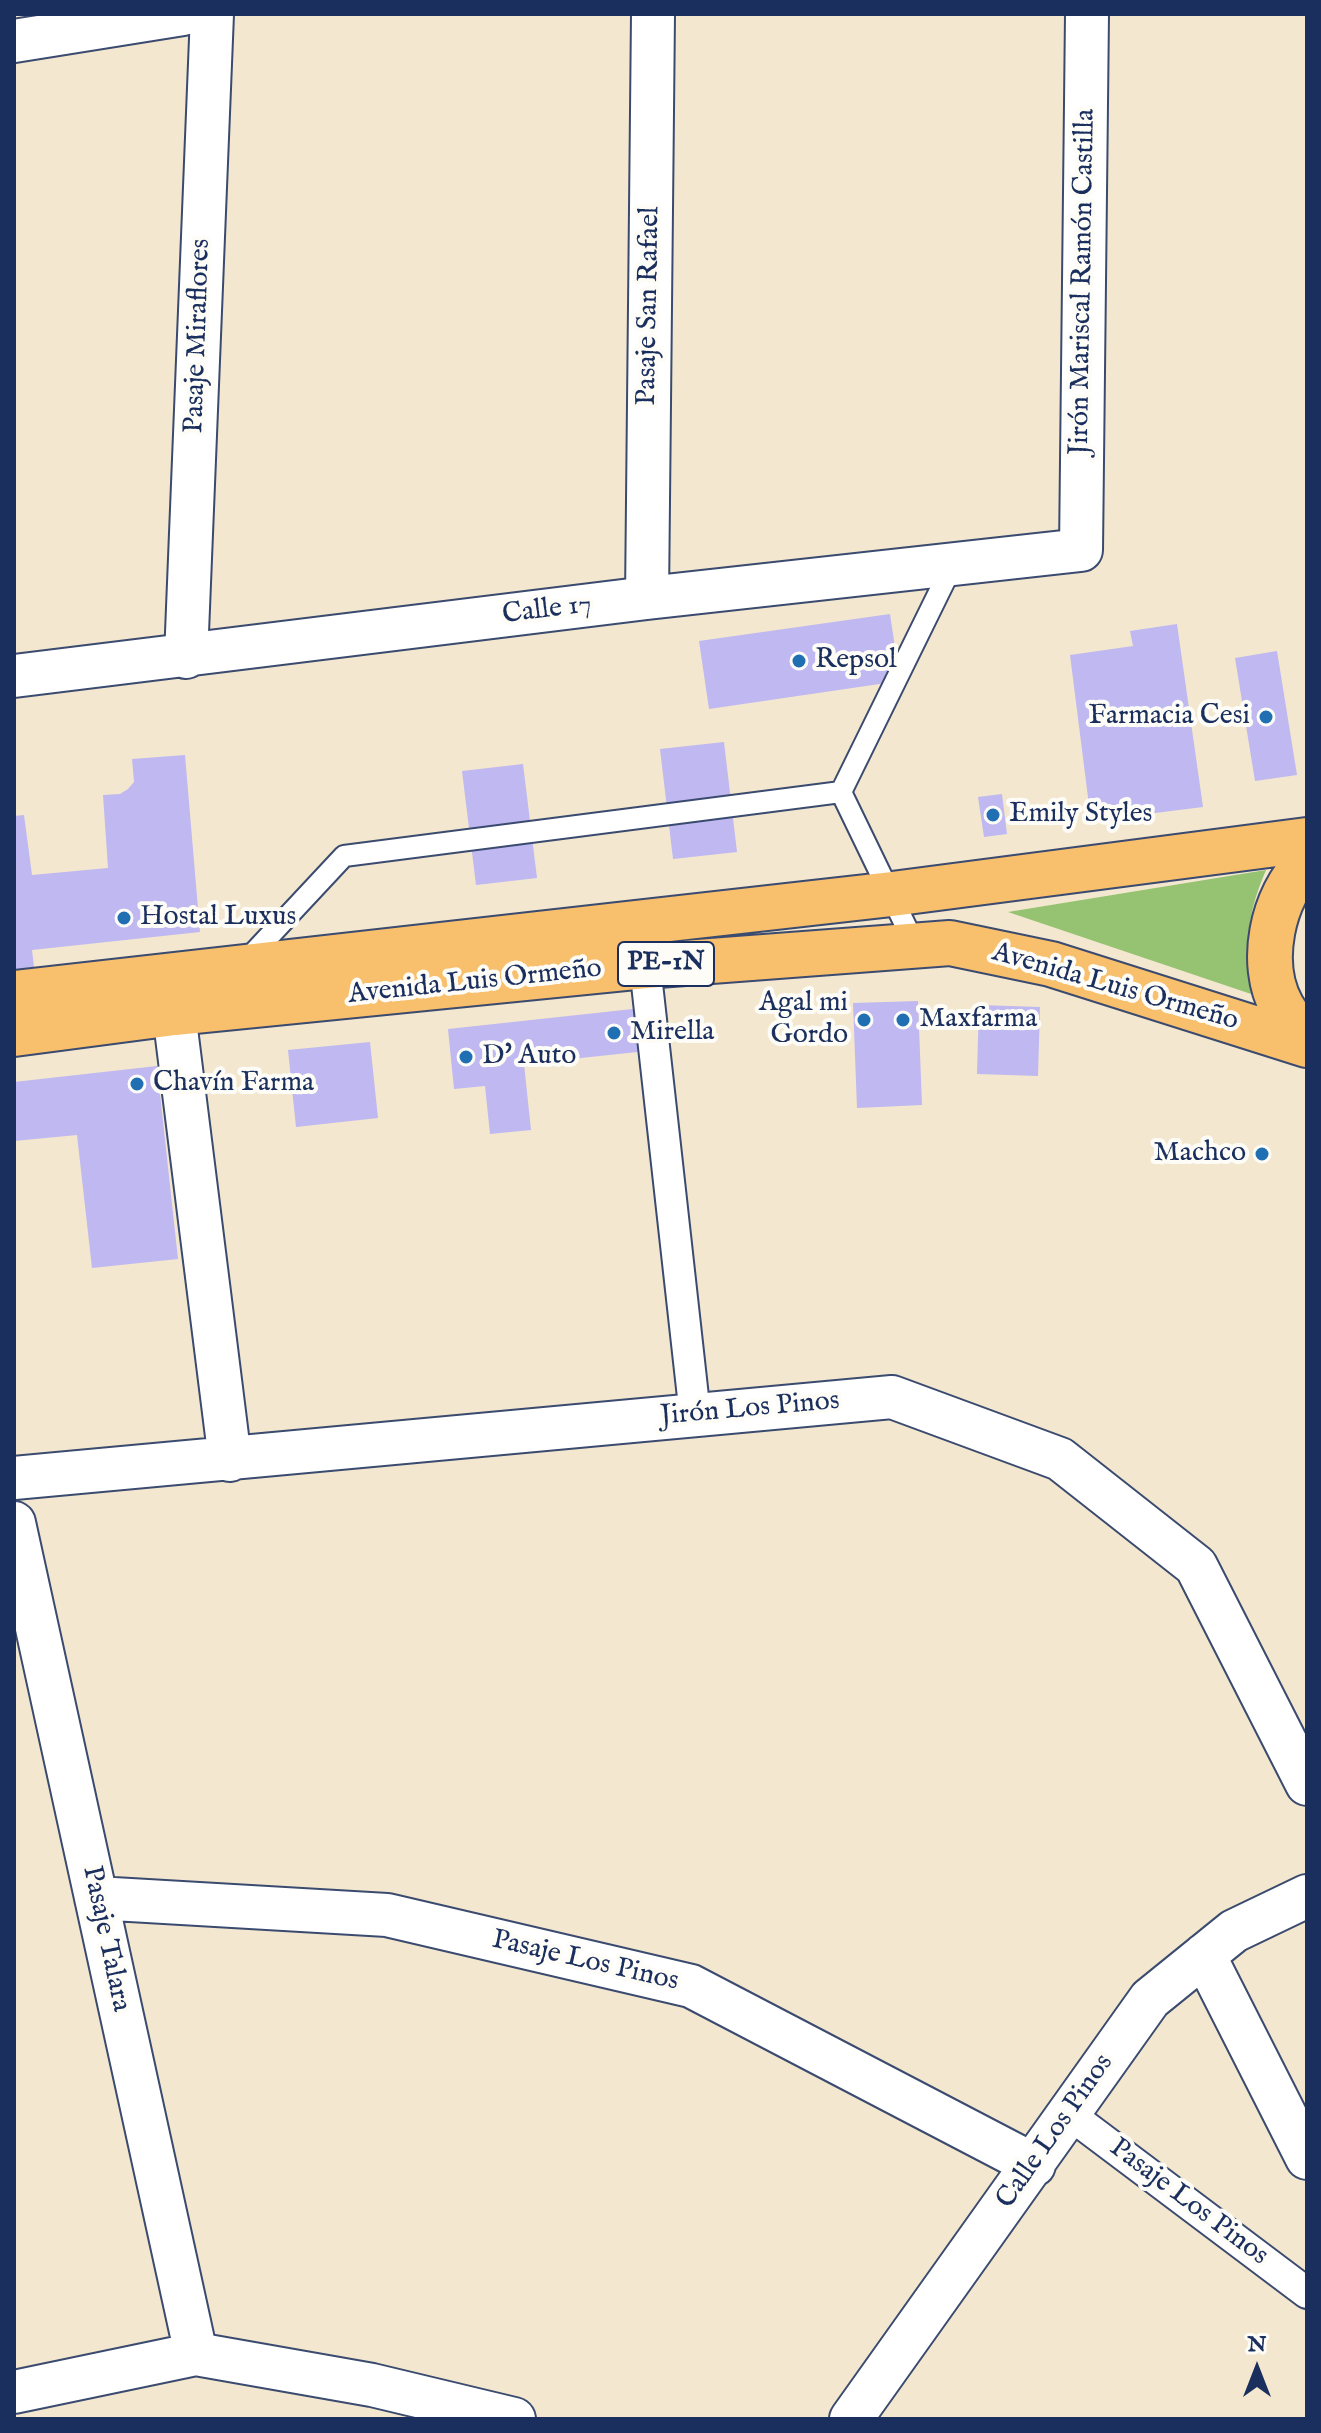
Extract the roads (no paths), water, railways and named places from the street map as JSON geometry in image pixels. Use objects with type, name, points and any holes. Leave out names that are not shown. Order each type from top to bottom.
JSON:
[{"type":"highway","name":"Avenida Luis Ormeño","points":[[14,1034],[174,1013],[242,987],[892,894],[1307,840]]},
{"type":"highway","name":"PE-1N","points":[[1307,863],[1278,908],[1269,957],[1280,1005],[1307,1044]]},
{"type":"highway","name":"Avenida Luis Ormeño","points":[[14,993],[242,987],[645,966],[950,943],[1051,964],[1307,1044]]},
{"type":"street","points":[[14,41],[183,14]]},
{"type":"street","name":"Pasaje Miraflores","points":[[186,657],[212,14]]},
{"type":"street","name":"Pasaje San Rafael","points":[[647,598],[653,14]]},
{"type":"street","name":"Jirón Mariscal Ramón Castilla","points":[[1081,550],[1087,14]]},
{"type":"street","name":"Calle 17","points":[[14,676],[647,598],[1081,550]]},
{"type":"street","points":[[645,966],[695,1415]]},
{"type":"street","points":[[174,1013],[230,1460]]},
{"type":"street","name":"Jirón Los Pinos","points":[[14,1478],[892,1397],[1060,1459],[1196,1566],[1307,1784]]},
{"type":"street","name":"Pasaje Talara","points":[[14,1523],[196,2354]]},
{"type":"street","name":"Calle Los Pinos","points":[[851,2419],[1150,1999],[1234,1931],[1307,1896]]},
{"type":"street","name":"Pasaje Los Pinos","points":[[96,1898],[387,1915],[691,1986],[1034,2165]]},
{"type":"street","points":[[1204,1955],[1307,2158]]},
{"type":"street","name":"Pasaje Los Pinos","points":[[1069,2114],[1307,2293]]},
{"type":"street","points":[[14,2392],[196,2354],[372,2385],[514,2419]]},
{"type":"lane","points":[[841,792],[952,566]]},
{"type":"lane","points":[[841,792],[915,945]]},
{"type":"lane","points":[[242,987],[344,856],[841,792]]},
{"type":"place","name":"Repsol","points":[[799,661]]},
{"type":"place","name":"Farmacia Cesi","points":[[1266,717]]},
{"type":"place","name":"Emily Styles","points":[[993,815]]},
{"type":"place","name":"Hostal Luxus","points":[[124,918]]},
{"type":"place","name":"Agal mi Gordo","points":[[864,1020]]},
{"type":"place","name":"Maxfarma","points":[[903,1020]]},
{"type":"place","name":"Mirella","points":[[614,1033]]},
{"type":"place","name":"D' Auto","points":[[466,1057]]},
{"type":"place","name":"Chavín Farma","points":[[137,1084]]},
{"type":"place","name":"Machco","points":[[1262,1154]]}]
